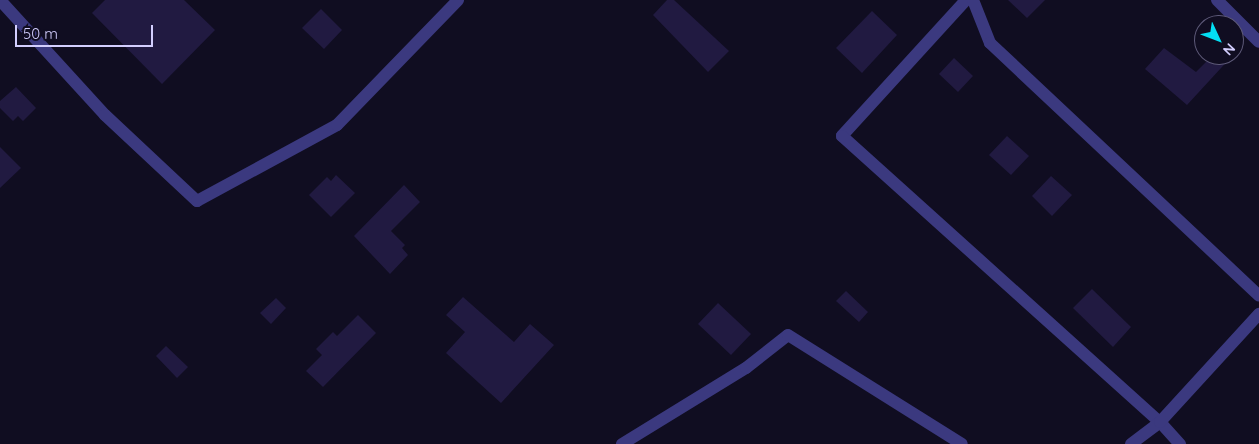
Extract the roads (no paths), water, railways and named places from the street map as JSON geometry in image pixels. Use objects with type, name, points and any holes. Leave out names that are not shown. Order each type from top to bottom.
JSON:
[{"type":"street","points":[[0,0],[105,115],[197,201],[337,125],[458,0]]},
{"type":"street","points":[[966,0],[842,136],[1160,422],[1180,444]]},
{"type":"street","points":[[972,0],[990,43],[1259,296]]},
{"type":"street","points":[[1217,0],[1259,42]]},
{"type":"street","points":[[1131,444],[1160,422],[1259,314]]},
{"type":"street","points":[[622,444],[746,368],[788,335],[962,444]]}]
